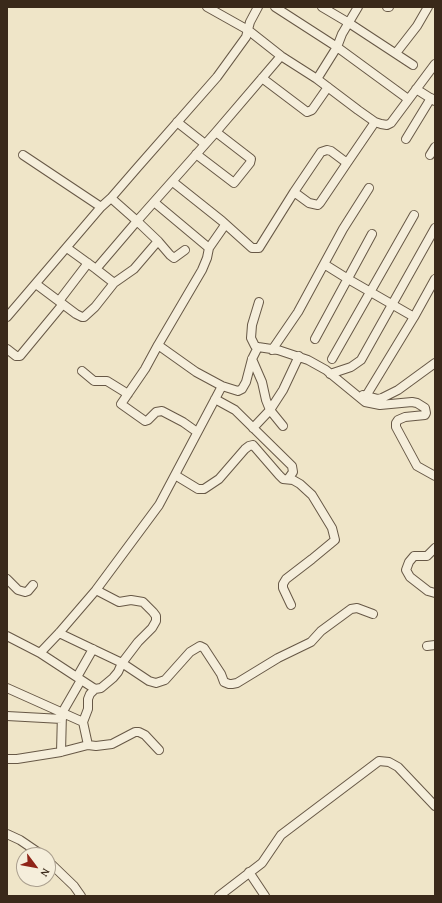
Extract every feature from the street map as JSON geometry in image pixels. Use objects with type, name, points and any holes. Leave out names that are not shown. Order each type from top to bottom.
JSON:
[{"type":"street","points":[[207,7],[248,30],[281,56],[317,79],[375,122],[388,125],[391,123],[435,64]]},
{"type":"street","points":[[7,317],[101,207],[111,198],[216,77],[246,36],[258,7]]},
{"type":"street","points":[[275,7],[337,47],[408,99]]},
{"type":"street","points":[[322,7],[413,65]]},
{"type":"street","points":[[317,79],[337,47],[358,7]]},
{"type":"street","points":[[396,53],[428,7]]},
{"type":"street","points":[[96,269],[281,56]]},
{"type":"street","points":[[262,78],[307,112],[312,110],[328,87]]},
{"type":"street","points":[[406,139],[433,100],[416,89]]},
{"type":"street","points":[[177,122],[206,144]]},
{"type":"street","points":[[294,192],[308,203],[318,205],[375,122]]},
{"type":"street","points":[[196,154],[234,183],[250,163],[251,159],[216,132]]},
{"type":"street","points":[[430,155],[435,147]]},
{"type":"street","points":[[173,182],[252,248],[259,248],[321,152],[324,150],[331,151],[347,163]]},
{"type":"street","points":[[23,155],[101,207]]},
{"type":"street","points":[[272,350],[298,312],[343,229],[369,188]]},
{"type":"street","points":[[111,198],[137,221],[174,258],[185,250]]},
{"type":"street","points":[[154,202],[209,248]]},
{"type":"street","points":[[332,359],[414,215]]},
{"type":"street","points":[[197,432],[183,422],[162,411],[156,412],[145,421],[122,405],[122,403],[146,369],[158,345],[202,270],[209,248],[225,225]]},
{"type":"street","points":[[330,374],[351,366],[361,360],[435,228]]},
{"type":"street","points":[[314,338],[372,234]]},
{"type":"street","points":[[36,284],[76,314],[84,317],[95,308],[114,283],[134,269],[158,241]]},
{"type":"street","points":[[67,248],[114,283]]},
{"type":"street","points":[[7,349],[16,356],[20,356],[61,302],[88,263]]},
{"type":"street","points":[[324,264],[414,317]]},
{"type":"street","points":[[366,396],[414,317],[435,279]]},
{"type":"street","points":[[258,302],[252,325],[251,338],[252,343],[258,347],[278,350],[308,360],[330,374],[365,402],[380,405],[412,402],[418,403],[425,408],[425,415],[405,417],[398,420],[396,426],[418,466],[435,476]]},
{"type":"street","points":[[158,345],[196,372],[234,391],[242,389],[246,382],[252,359],[258,347]]},
{"type":"street","points":[[253,428],[270,410],[283,390],[299,356]]},
{"type":"street","points":[[252,359],[262,382],[270,410],[283,426]]},
{"type":"street","points":[[353,391],[378,399],[382,398],[398,390],[435,363]]},
{"type":"street","points":[[82,371],[94,381],[107,381],[128,394]]},
{"type":"street","points":[[40,653],[96,590],[152,516],[162,500],[222,386]]},
{"type":"street","points":[[216,399],[235,410],[292,466],[293,472],[288,479]]},
{"type":"street","points":[[175,475],[198,489],[204,489],[219,480],[251,445],[255,446],[283,479],[293,480],[304,487],[312,495],[328,522],[335,538],[333,542],[284,582],[283,588],[291,605]]},
{"type":"street","points":[[435,548],[427,556],[414,556],[409,562],[406,570],[410,577],[428,591],[435,593]]},
{"type":"street","points":[[7,579],[18,590],[25,592],[28,591],[33,585]]},
{"type":"street","points":[[88,745],[82,722],[88,709],[88,699],[90,694],[96,689],[102,688],[113,678],[118,672],[122,663],[138,642],[152,628],[156,620],[156,616],[151,608],[143,602],[131,600],[119,602],[96,590]]},
{"type":"street","points":[[59,633],[122,663],[152,682],[161,682],[167,678],[190,652],[200,646],[204,648],[224,682],[232,684],[237,683],[278,658],[314,640],[321,631],[352,609],[357,608],[373,614]]},
{"type":"street","points":[[7,636],[40,653],[96,689]]},
{"type":"street","points":[[61,752],[62,716],[93,649]]},
{"type":"street","points":[[7,688],[48,706],[62,716],[82,722]]},
{"type":"street","points":[[45,718],[48,706]]},
{"type":"street","points":[[7,716],[45,718],[62,716]]},
{"type":"street","points":[[7,759],[61,752],[88,745],[96,746],[112,744],[135,732],[140,732],[145,735],[158,750]]},
{"type":"street","points":[[219,896],[262,863],[281,835],[379,761],[389,762],[398,767],[435,806]]},
{"type":"street","points":[[7,834],[30,847]]},
{"type":"street","points":[[56,869],[74,886],[81,896]]},
{"type":"street","points":[[249,872],[265,896]]},
{"type":"street","points":[[230,888],[235,896]]}]
